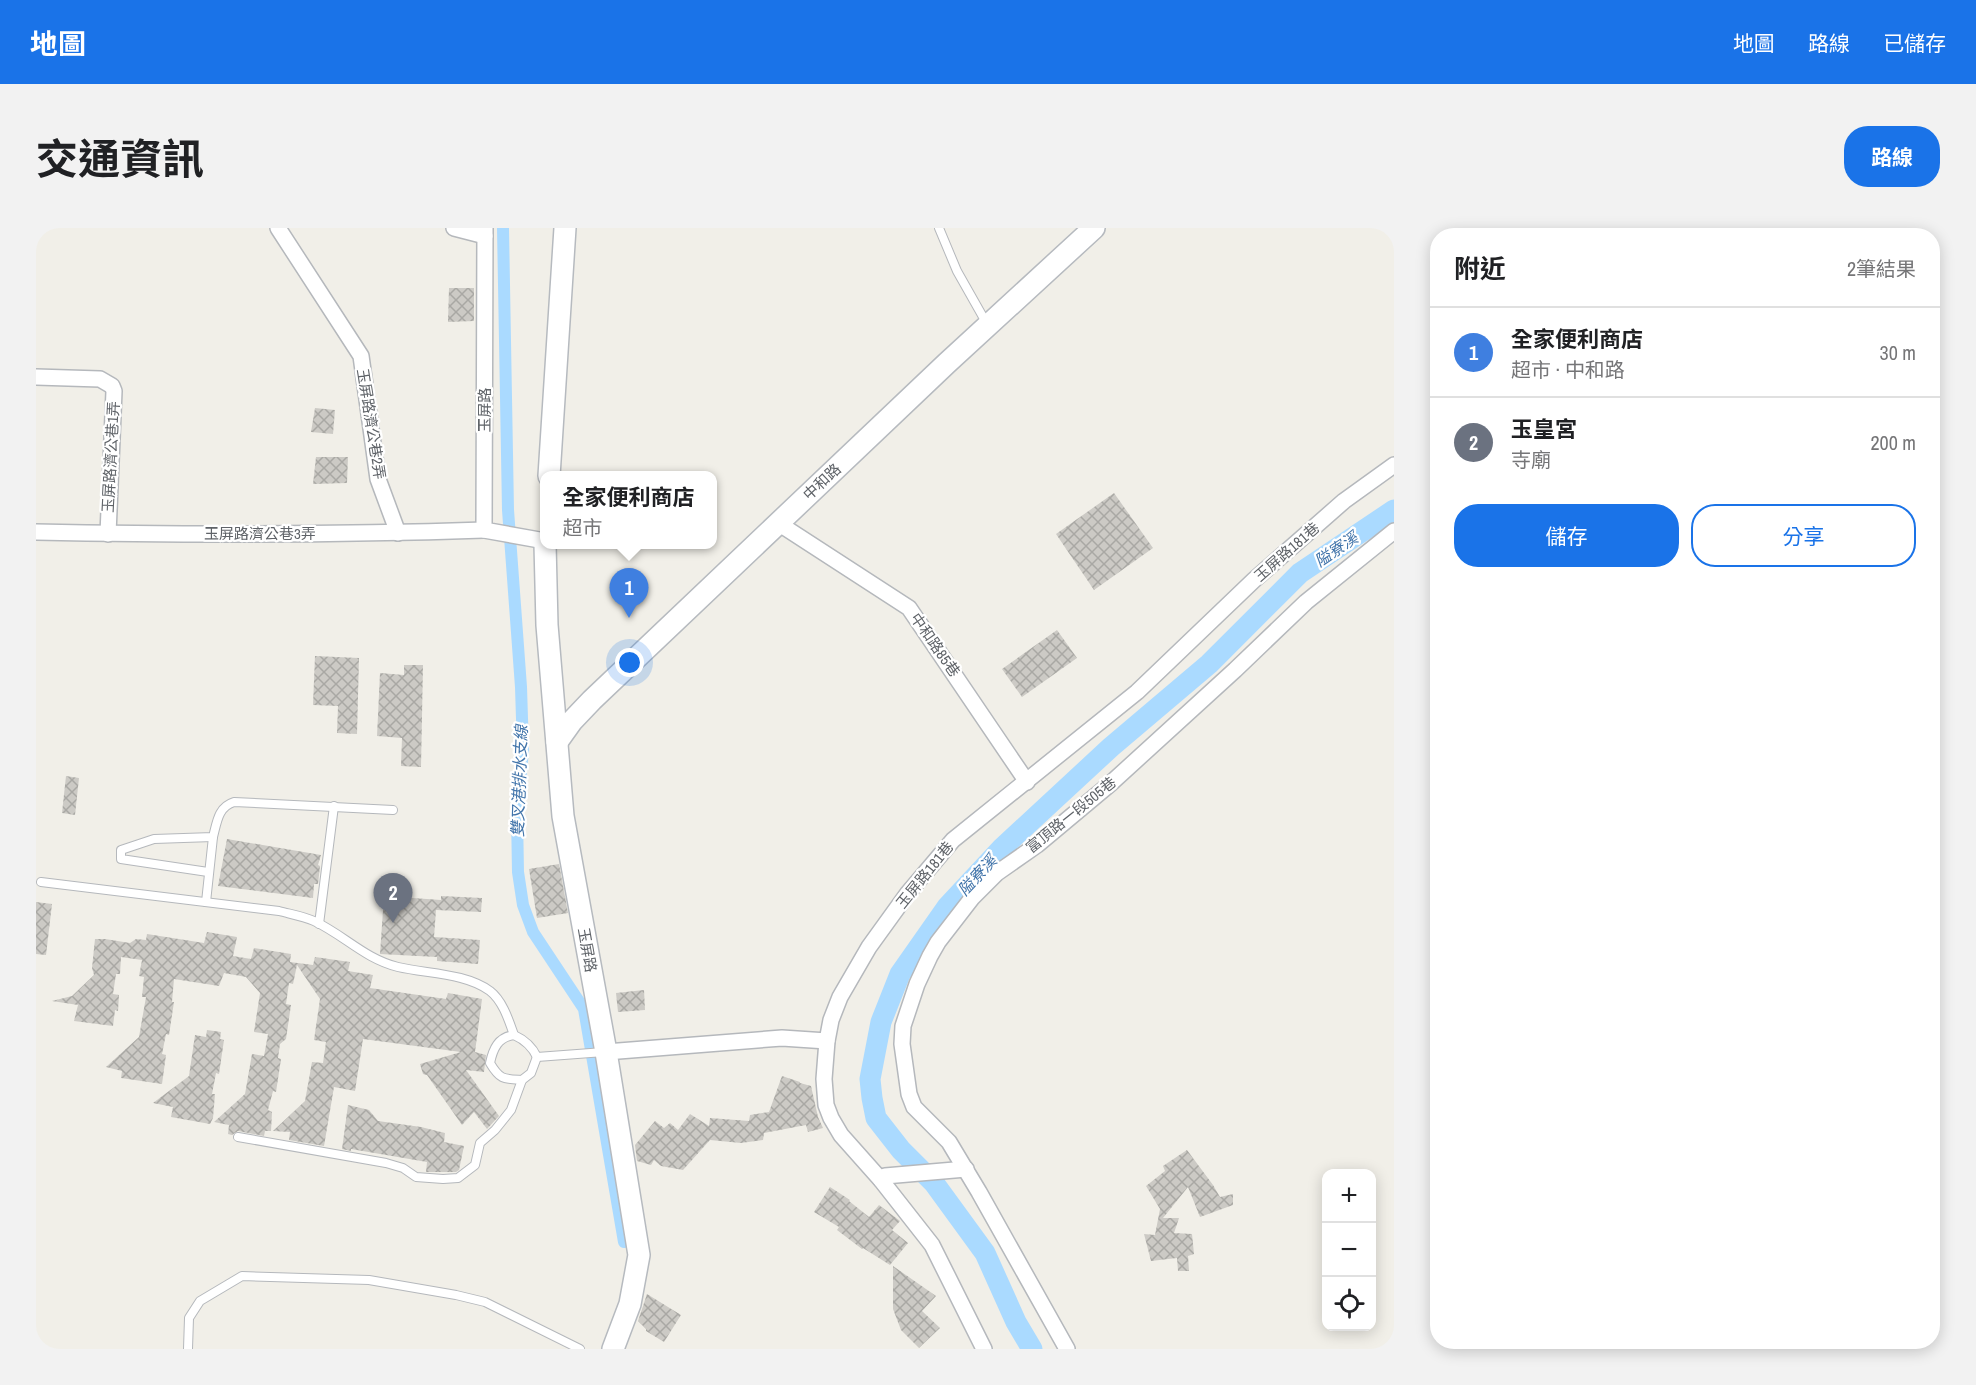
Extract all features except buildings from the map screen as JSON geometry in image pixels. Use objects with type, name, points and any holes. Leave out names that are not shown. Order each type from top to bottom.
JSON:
[{"type":"street","name":"玉屏路濟公巷2弄","points":[[278,228],[361,356],[378,479],[398,533]]},
{"type":"street","points":[[454,228],[485,232]]},
{"type":"street","points":[[549,471],[565,228]]},
{"type":"street","name":"中和路","points":[[557,742],[572,721],[592,700],[1094,228]]},
{"type":"street","name":"玉屏路","points":[[485,232],[484,530],[540,542]]},
{"type":"street","name":"玉屏路濟公巷1弄","points":[[36,377],[100,379],[108,383],[114,391],[108,534]]},
{"type":"street","name":"玉屏路181巷","points":[[984,1349],[932,1245],[883,1178],[841,1135],[831,1118],[825,1094],[827,1041],[831,1020],[840,998],[869,947],[908,893],[953,840],[1137,692],[1254,580],[1335,509],[1394,465]]},
{"type":"street","name":"中和路85巷","points":[[778,523],[909,608],[1027,782]]},
{"type":"street","name":"玉屏路濟公巷3弄","points":[[36,532],[108,534],[398,533],[484,530]]},
{"type":"street","name":"富頂路一段505巷","points":[[1067,1349],[960,1169],[949,1142],[914,1107],[904,1069],[902,1044],[903,1026],[917,984],[938,942],[972,898],[997,873],[1037,845],[1110,784],[1306,602],[1394,531]]},
{"type":"street","name":"玉屏路","points":[[545,549],[547,625],[563,816],[606,1052],[639,1255],[630,1304],[613,1349]]},
{"type":"street","points":[[606,1052],[782,1038],[827,1041]]},
{"type":"street","points":[[883,1178],[960,1169]]},
{"type":"lane","points":[[939,228],[957,271],[988,326]]},
{"type":"lane","points":[[206,902],[213,837],[219,814],[225,805],[234,802],[393,810]]},
{"type":"lane","points":[[319,924],[334,806]]},
{"type":"lane","points":[[208,872],[121,859],[121,850],[154,839],[213,837]]},
{"type":"lane","points":[[41,882],[279,911],[313,920],[339,935],[369,957],[396,967],[469,980],[492,992],[506,1014],[514,1035]]},
{"type":"lane","points":[[238,1137],[386,1163],[403,1168],[416,1177],[458,1178],[476,1165],[480,1143],[495,1130],[511,1110],[522,1080],[531,1073],[537,1057],[523,1039],[514,1035],[507,1036],[498,1042],[492,1052],[490,1064],[497,1075],[505,1079],[522,1080]]},
{"type":"lane","points":[[537,1057],[606,1052]]},
{"type":"lane","points":[[188,1349],[189,1318],[200,1301],[242,1276],[369,1280],[456,1294],[485,1302],[580,1349]]},
{"type":"waterway","name":"雙叉港排水支線","points":[[503,228],[508,510],[521,687],[523,750],[517,815],[518,872],[523,905],[533,932],[584,1009],[624,1242]]},
{"type":"waterway","name":"隘寮溪","points":[[1032,1349],[1016,1322],[985,1253],[934,1183],[901,1150],[876,1118],[870,1079],[881,1022],[900,974],[947,907],[1002,848],[1111,747],[1209,664],[1300,573],[1394,510]]},
{"type":"place","name":"全家便利商店","points":[[629,618]]},
{"type":"place","name":"玉皇宮","points":[[393,923]]}]
